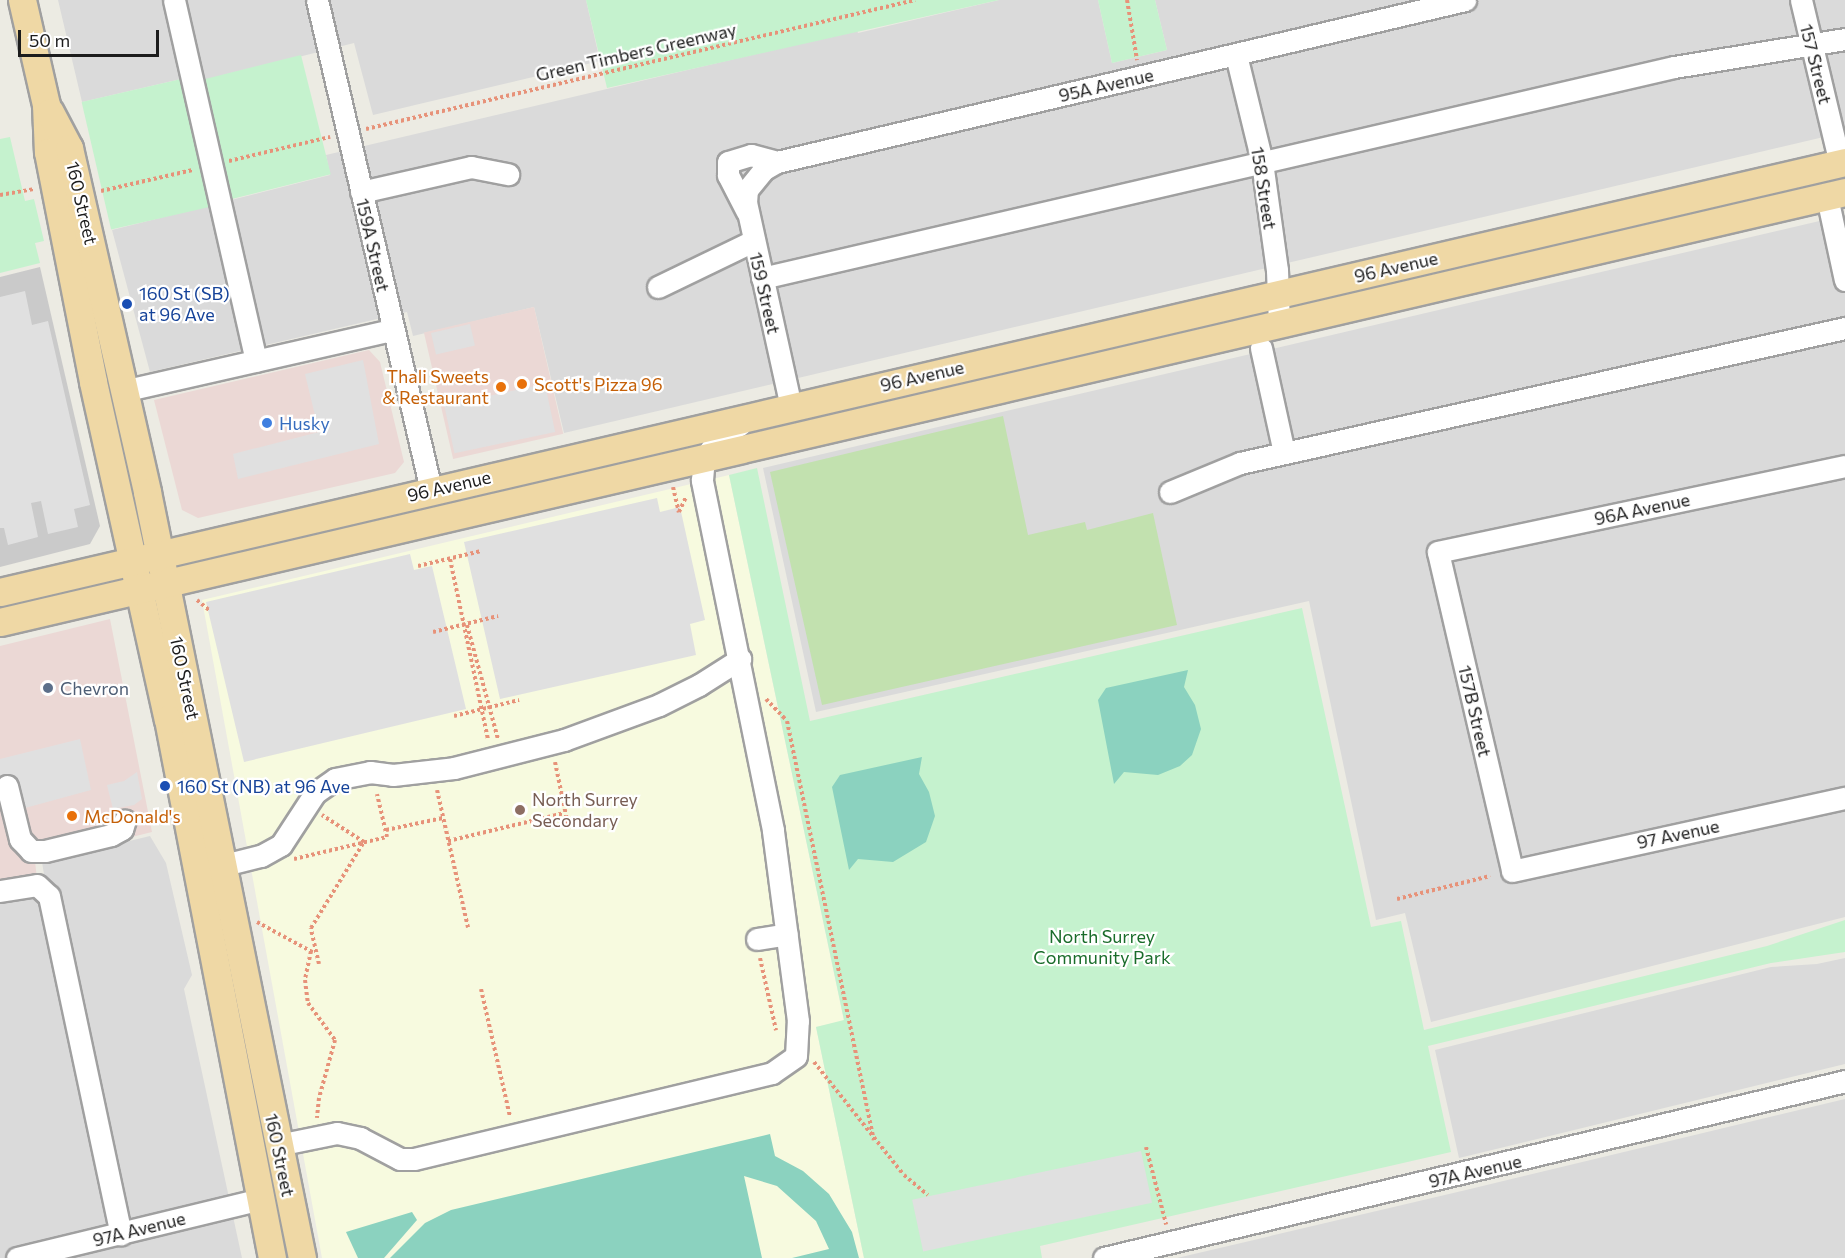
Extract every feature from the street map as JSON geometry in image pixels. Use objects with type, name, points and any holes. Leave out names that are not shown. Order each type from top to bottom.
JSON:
[{"type":"main road","name":"160 Street","points":[[22,0],[46,105],[48,152],[93,382],[147,556],[166,584],[302,1258]]},
{"type":"main road","name":"160 Street","points":[[46,105],[69,148],[123,391],[147,556],[141,590],[272,1258]]},
{"type":"main road","points":[[1689,228],[1736,204],[1821,184],[1833,176],[1843,163]]},
{"type":"main road","name":"96 Avenue","points":[[0,592],[1843,163]]},
{"type":"main road","name":"96 Avenue","points":[[0,622],[1836,194]]},
{"type":"street","points":[[174,0],[256,361]]},
{"type":"street","name":"159A Street","points":[[317,0],[431,490]]},
{"type":"street","name":"95A Avenue","points":[[753,180],[777,162],[1465,0]]},
{"type":"street","name":"157 Street","points":[[1801,0],[1843,163]]},
{"type":"street","points":[[762,278],[1674,67],[1845,39]]},
{"type":"street","name":"158 Street","points":[[1236,55],[1262,162],[1279,294],[1279,324]]},
{"type":"street","points":[[749,215],[728,175],[728,162],[751,155],[777,162]]},
{"type":"street","points":[[361,192],[471,167],[508,174]]},
{"type":"street","name":"159 Street","points":[[753,180],[747,190],[753,241],[791,407]]},
{"type":"street","points":[[1836,194],[1845,280]]},
{"type":"street","points":[[658,287],[753,241]]},
{"type":"street","points":[[1170,492],[1240,463],[1845,328]]},
{"type":"street","points":[[123,391],[392,330]]},
{"type":"street","points":[[1262,348],[1284,453]]},
{"type":"street","points":[[278,1145],[336,1133],[360,1138],[400,1160],[414,1159],[772,1073],[786,1066],[796,1056],[799,1038],[773,830],[702,480],[704,459],[719,437],[758,414]]},
{"type":"street","name":"96A Avenue","points":[[1438,552],[1845,466]]},
{"type":"street","name":"157B Street","points":[[1438,552],[1512,871]]},
{"type":"street","points":[[224,865],[261,856],[281,846],[315,793],[335,779],[356,774],[393,775],[454,768],[564,740],[659,705],[699,686],[740,659]]},
{"type":"street","points":[[8,786],[20,838],[31,851],[45,851],[111,834],[123,829],[125,820]]},
{"type":"street","name":"97 Avenue","points":[[1512,871],[1845,798]]},
{"type":"street","points":[[0,891],[36,885],[49,896],[121,1234]]},
{"type":"street","points":[[757,943],[787,934]]},
{"type":"street","name":"97A Avenue","points":[[1104,1258],[1845,1081]]},
{"type":"street","name":"97A Avenue","points":[[17,1258],[260,1199]]},
{"type":"path","name":"Green Timbers Greenway","points":[[363,130],[915,0]]},
{"type":"path","points":[[1127,0],[1138,63]]},
{"type":"path","points":[[222,163],[335,136]]},
{"type":"path","points":[[96,192],[199,168]]},
{"type":"path","points":[[0,195],[38,188]]},
{"type":"path","points":[[673,486],[679,512]]},
{"type":"path","points":[[418,566],[481,551]]},
{"type":"path","points":[[450,559],[498,740]]},
{"type":"path","points":[[197,600],[209,610]]},
{"type":"path","points":[[433,632],[498,616]]},
{"type":"path","points":[[466,624],[489,742]]},
{"type":"path","points":[[765,699],[787,721],[874,1140]]},
{"type":"path","points":[[454,716],[519,700]]},
{"type":"path","points":[[555,762],[568,825]]},
{"type":"path","points":[[437,790],[468,928]]},
{"type":"path","points":[[291,859],[387,837],[377,794]]},
{"type":"path","points":[[315,810],[364,842]]},
{"type":"path","points":[[448,841],[565,813]]},
{"type":"path","points":[[386,830],[443,819]]},
{"type":"path","points":[[319,964],[311,928],[364,842]]},
{"type":"path","points":[[1397,899],[1490,876]]},
{"type":"path","points":[[248,922],[255,921],[317,954]]},
{"type":"path","points":[[757,943],[778,1037]]},
{"type":"path","points":[[311,951],[305,980],[308,1003],[336,1040],[319,1098],[317,1124]]},
{"type":"path","points":[[481,989],[514,1135]]},
{"type":"path","points":[[813,1060],[874,1140],[904,1175],[928,1195]]},
{"type":"path","points":[[1146,1147],[1167,1228]]},
{"type":"shaded area","points":[[58,0],[586,0],[600,61],[373,115],[354,43],[183,86],[181,79],[82,102]]},
{"type":"shaded area","points":[[999,0],[1098,0],[1112,63],[1167,50],[1155,0],[1845,0],[1845,132],[564,433],[534,307],[413,336],[407,312],[150,372],[112,230],[330,175],[326,155],[857,30],[858,33]]},
{"type":"shaded area","points":[[1845,215],[1845,917],[1431,1022],[1405,913],[1376,920],[1309,601],[816,712],[763,468]]},
{"type":"shaded area","points":[[40,267],[100,526],[90,544],[0,567],[0,277]]},
{"type":"shaded area","points":[[25,291],[32,325],[48,321],[90,505],[74,509],[78,527],[48,534],[41,501],[31,503],[38,537],[8,545],[4,528],[0,528],[0,297]]},
{"type":"shaded area","points":[[534,307],[563,434],[453,459],[424,332]]},
{"type":"shaded area","points":[[470,324],[475,345],[436,354],[431,333]]},
{"type":"shaded area","points":[[369,350],[380,362],[404,462],[395,473],[198,518],[182,510],[154,400]]},
{"type":"shaded area","points":[[363,360],[379,444],[238,479],[233,454],[319,432],[305,374]]},
{"type":"shaded area","points":[[545,384],[555,432],[454,453],[444,405]]},
{"type":"shaded area","name":"North Surrey Secondary","points":[[729,475],[844,1021],[816,1027],[864,1258],[322,1258],[202,600]]},
{"type":"shaded area","points":[[657,498],[660,512],[680,507],[705,620],[690,624],[696,655],[500,699],[464,542]]},
{"type":"shaded area","points":[[410,554],[414,570],[432,566],[466,709],[244,762],[206,602]]},
{"type":"shaded area","points":[[110,619],[152,832],[35,861],[37,879],[0,886],[0,646]]},
{"type":"shaded area","points":[[80,739],[91,790],[25,808],[21,794],[0,797],[0,759]]},
{"type":"shaded area","points":[[137,772],[142,799],[134,805],[113,809],[107,785],[124,781]]},
{"type":"shaded area","points":[[150,836],[166,863],[192,975],[184,989],[242,1258],[0,1258],[0,890],[45,881],[42,862]]},
{"type":"shaded area","points":[[1845,958],[1845,1064],[1459,1158],[1435,1050],[1771,967],[1817,964]]},
{"type":"shaded area","points":[[1845,1099],[1845,1258],[1177,1258],[1466,1190]]},
{"type":"shaded area","points":[[1141,1151],[1152,1203],[923,1251],[912,1200]]},
{"type":"green space","points":[[586,0],[999,0],[607,88]]},
{"type":"green space","points":[[1098,0],[1155,0],[1167,50],[1112,63]]},
{"type":"green space","points":[[301,55],[331,174],[227,200],[197,81]]},
{"type":"green space","points":[[181,79],[210,207],[111,230],[82,102]]},
{"type":"green space","points":[[10,137],[25,201],[34,199],[44,241],[35,243],[40,263],[0,273],[0,139]]},
{"type":"green space","points":[[1003,416],[1028,535],[1085,522],[1087,530],[1153,513],[1177,625],[822,705],[770,472]]},
{"type":"green space","name":"North Surrey Community Park","points":[[757,468],[810,721],[1302,608],[1371,927],[1401,921],[1424,1030],[1767,946],[1845,920],[1845,952],[1771,963],[1428,1046],[1451,1152],[1040,1246],[1042,1258],[864,1258],[816,1027],[844,1020],[729,475]]},
{"type":"green space","points":[[1188,670],[1184,687],[1195,705],[1201,729],[1192,755],[1180,766],[1158,775],[1124,772],[1114,784],[1098,700],[1106,688]]},
{"type":"green space","points":[[922,757],[919,774],[929,792],[935,816],[926,842],[893,862],[858,859],[849,870],[832,787],[840,775]]},
{"type":"green space","points":[[770,1134],[775,1156],[803,1171],[829,1194],[852,1232],[859,1258],[792,1258],[829,1249],[816,1221],[777,1186],[744,1176],[762,1258],[390,1258],[425,1223],[451,1210]]},
{"type":"green space","points":[[412,1212],[417,1220],[384,1258],[358,1258],[346,1232]]},
{"type":"place","name":"160 St (SB) at 96 Ave","points":[[127,304]]},
{"type":"place","name":"Scott's Pizza 96","points":[[522,384]]},
{"type":"place","name":"Thali Sweets & Restaurant","points":[[501,387]]},
{"type":"place","name":"Husky","points":[[267,423]]},
{"type":"place","name":"Chevron","points":[[48,688]]},
{"type":"place","name":"160 St (NB) at 96 Ave","points":[[165,786]]},
{"type":"place","name":"North Surrey Secondary","points":[[520,810]]},
{"type":"place","name":"McDonald's","points":[[72,816]]}]
